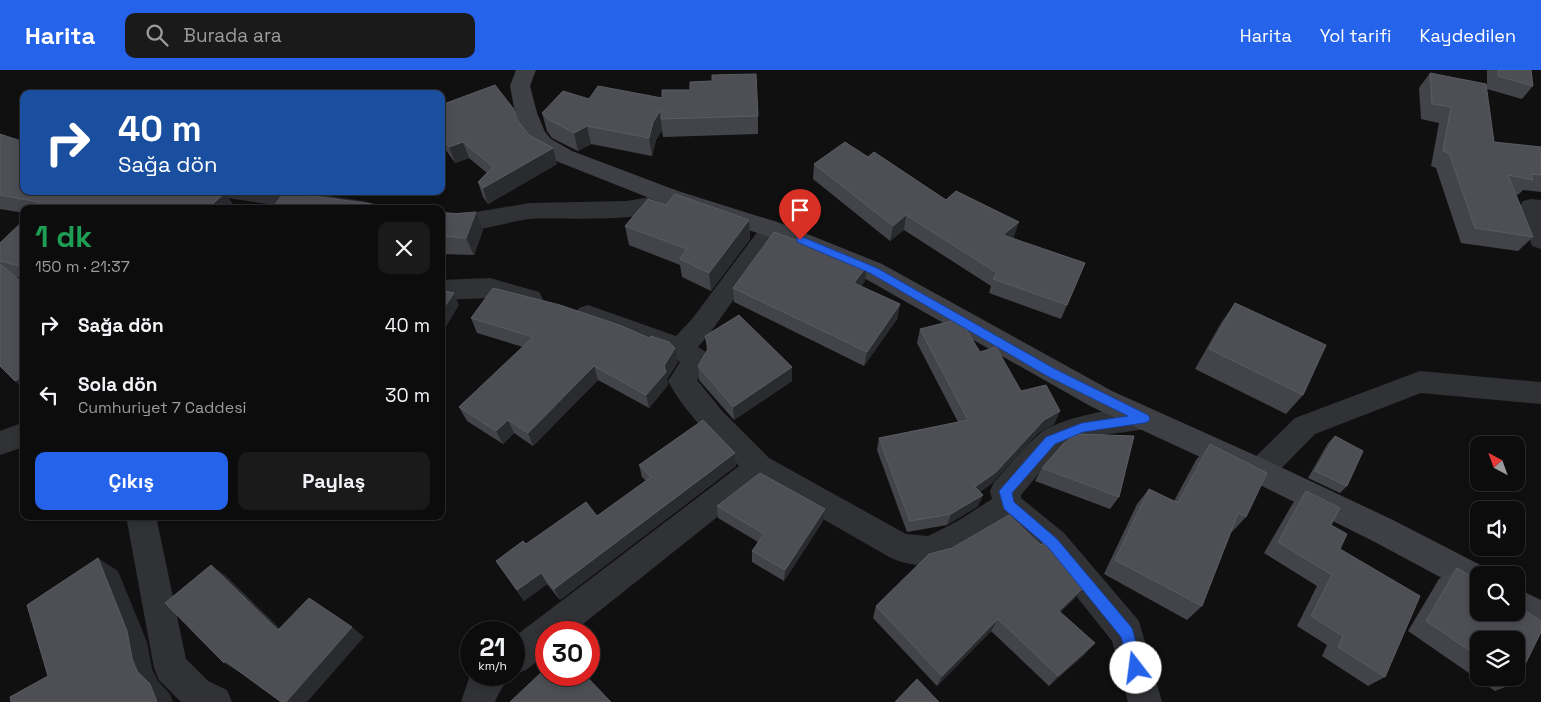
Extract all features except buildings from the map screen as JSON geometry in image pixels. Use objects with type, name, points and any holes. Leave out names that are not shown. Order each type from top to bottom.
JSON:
[{"type":"main road","points":[[526,70],[520,86],[526,113],[534,135],[543,144],[564,156],[670,197],[772,229],[873,271],[1051,372],[1382,530],[1470,576]]},
{"type":"main road","points":[[1525,609],[1541,618]]},
{"type":"street","points":[[250,195],[283,203],[310,205]]},
{"type":"street","points":[[445,220],[464,222],[530,211],[626,209],[649,206],[670,197]]},
{"type":"street","points":[[1541,208],[1531,207],[1541,240]]},
{"type":"street","points":[[681,348],[701,326],[772,229]]},
{"type":"street","points":[[445,290],[490,288],[560,307],[681,348],[696,360],[682,381],[713,420],[759,467],[902,548],[930,551],[967,532],[1008,505]]},
{"type":"street","points":[[1260,471],[1305,426],[1420,382],[1541,393]]},
{"type":"street","points":[[1144,418],[1082,428],[1051,441],[1006,491],[1008,505],[1052,543],[1127,633],[1145,702]]},
{"type":"street","points":[[0,443],[20,436]]},
{"type":"street","points":[[525,649],[759,467]]},
{"type":"street","points":[[142,520],[171,668],[196,693],[216,702]]},
{"type":"street","points":[[478,702],[483,686]]},
{"type":"route","points":[[800,240],[842,256],[873,271],[992,340],[1102,400],[1144,418],[1082,428],[1051,441],[1028,464],[1006,491],[1008,505],[1052,543],[1127,633],[1136,668]]}]
